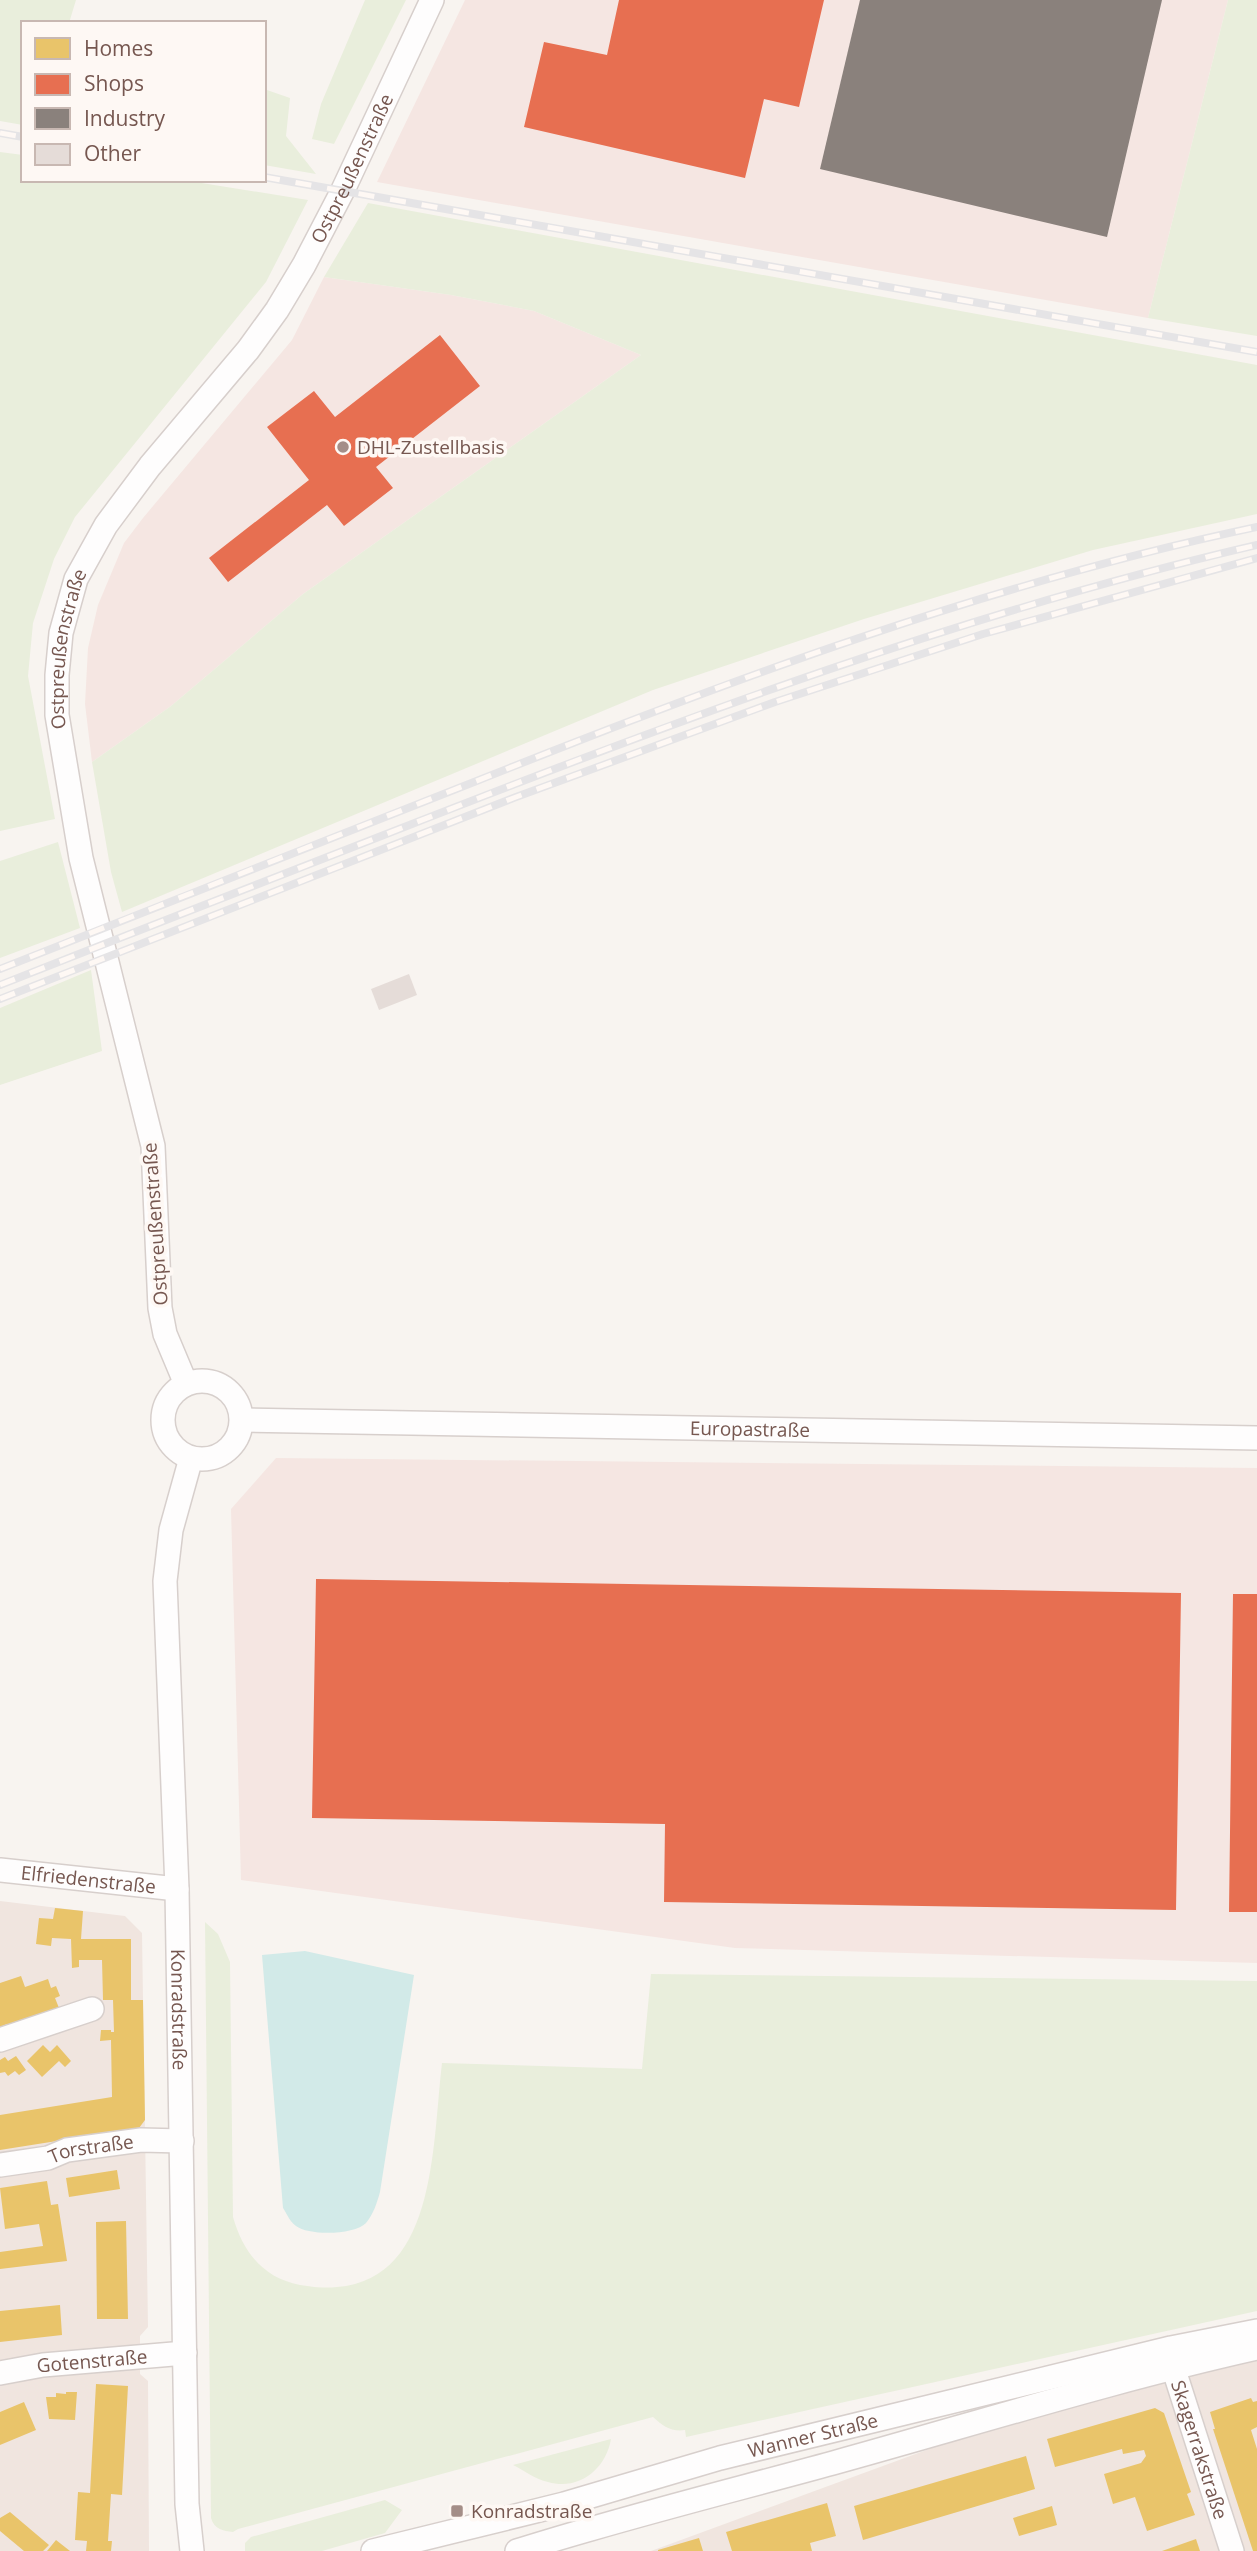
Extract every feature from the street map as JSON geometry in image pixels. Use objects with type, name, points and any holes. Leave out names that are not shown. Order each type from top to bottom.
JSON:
[{"type":"street","name":"Ostpreußenstraße","points":[[186,1384],[165,1334],[160,1308],[153,1146],[79,847],[57,715],[61,633],[76,579],[106,525],[150,466],[248,350],[277,310],[304,265],[343,190],[432,0]]},
{"type":"street","points":[[204,1380],[226,1389],[235,1398],[242,1420],[236,1441],[229,1449],[209,1459],[191,1458],[177,1451],[168,1442],[162,1418],[171,1395],[186,1384],[204,1380]]},
{"type":"street","name":"Europastraße","points":[[242,1420],[1257,1438]]},
{"type":"street","points":[[177,1889],[165,1581],[171,1530],[191,1458]]},
{"type":"street","name":"Elfriedenstraße","points":[[0,1870],[177,1889]]},
{"type":"street","name":"Konradstraße","points":[[177,1889],[187,2504],[192,2551]]},
{"type":"street","points":[[0,2040],[92,2009]]},
{"type":"street","name":"Torstraße","points":[[0,2165],[48,2158],[67,2150],[141,2140],[182,2141]]},
{"type":"street","name":"Wanner Straße","points":[[517,2551],[639,2514],[832,2463],[1257,2331]]},
{"type":"street","name":"Wanner Straße","points":[[373,2551],[564,2504],[720,2458],[1172,2357],[1257,2348]]},
{"type":"street","name":"Gotenstraße","points":[[0,2374],[43,2365],[185,2353]]},
{"type":"street","name":"Skagerrakstraße","points":[[1172,2357],[1232,2551]]},
{"type":"shaded area","points":[[465,0],[1228,0],[1148,318],[377,182]]},
{"type":"shaded area","points":[[324,277],[451,295],[534,311],[641,355],[303,594],[171,706],[92,762],[85,704],[88,648],[98,605],[124,543],[292,340]]},
{"type":"shaded area","points":[[276,1458],[1257,1468],[1257,1963],[735,1948],[241,1880],[231,1509]]},
{"type":"shaded area","points":[[0,1901],[125,1916],[142,1933],[148,2327],[140,2336],[140,2374],[148,2381],[149,2551],[0,2551]]},
{"type":"shaded area","points":[[1257,2329],[1257,2551],[651,2551]]},
{"type":"green space","points":[[0,0],[76,0],[70,21],[21,21],[21,125],[0,121]]},
{"type":"green space","points":[[365,0],[406,0],[334,144],[312,139],[321,104]]},
{"type":"green space","points":[[1228,0],[1257,0],[1257,336],[1148,318]]},
{"type":"green space","points":[[266,90],[290,98],[286,136],[316,174],[266,165]]},
{"type":"green space","points":[[0,152],[21,155],[21,182],[196,182],[308,200],[266,282],[75,517],[54,559],[33,623],[28,676],[55,819],[0,831]]},
{"type":"green space","points":[[368,203],[1257,365],[1257,514],[1093,550],[864,619],[653,690],[122,912],[111,872],[92,762],[171,706],[303,594],[641,355],[534,311],[451,295],[324,277]]},
{"type":"green space","points":[[58,842],[80,928],[0,958],[0,861]]},
{"type":"green space","points":[[91,970],[102,1051],[0,1085],[0,1008]]},
{"type":"green space","points":[[205,1922],[218,1934],[230,1962],[233,2217],[242,2241],[256,2262],[275,2276],[300,2285],[345,2286],[379,2273],[403,2250],[419,2218],[429,2180],[442,2063],[642,2069],[651,1974],[1257,1981],[1257,2311],[686,2437],[685,2430],[668,2428],[653,2417],[233,2532],[222,2530],[214,2525],[211,2518]]},
{"type":"green space","points":[[611,2439],[597,2468],[580,2480],[570,2483],[543,2481],[513,2465]]},
{"type":"green space","points":[[385,2500],[402,2510],[385,2533],[322,2551],[245,2551],[245,2543],[251,2537]]},
{"type":"water","points":[[305,1951],[414,1975],[380,2192],[366,2223],[342,2232],[321,2233],[302,2229],[292,2222],[283,2208],[262,1955]]},
{"type":"building: Homes","points":[[55,1908],[83,1911],[81,1939],[131,1939],[131,2000],[143,2000],[145,2120],[139,2128],[0,2150],[0,2115],[112,2097],[111,2040],[100,2041],[101,2030],[114,2032],[113,2000],[103,2000],[102,1960],[79,1960],[79,1967],[72,1968],[71,1939],[52,1938],[51,1946],[36,1944],[39,1918],[53,1919]]},
{"type":"building: Homes","points":[[21,1976],[25,1987],[48,1979],[51,1988],[56,1986],[60,1996],[55,1998],[59,2008],[17,2022],[18,2028],[9,2031],[7,2024],[0,2027],[0,1983]]},
{"type":"building: Homes","points":[[43,2045],[50,2052],[57,2045],[71,2061],[65,2067],[59,2061],[42,2077],[27,2061]]},
{"type":"building: Homes","points":[[16,2056],[26,2070],[19,2075],[15,2071],[8,2076],[5,2072],[0,2073],[0,2060],[5,2057],[8,2061]]},
{"type":"building: Homes","points":[[117,2170],[120,2189],[69,2197],[66,2178]]},
{"type":"building: Homes","points":[[47,2181],[51,2205],[58,2204],[67,2261],[0,2269],[0,2252],[43,2246],[39,2224],[5,2229],[0,2188]]},
{"type":"building: Homes","points":[[126,2221],[128,2319],[97,2319],[96,2222]]},
{"type":"building: Homes","points":[[60,2305],[62,2335],[0,2342],[0,2311]]},
{"type":"building: Homes","points":[[96,2384],[128,2386],[122,2495],[111,2494],[108,2541],[112,2541],[111,2551],[86,2551],[87,2541],[75,2540],[78,2492],[90,2493]]},
{"type":"building: Homes","points":[[77,2392],[75,2420],[49,2419],[46,2397],[56,2397],[56,2393]]},
{"type":"building: Homes","points":[[1251,2398],[1253,2402],[1257,2401],[1257,2427],[1251,2430],[1257,2449],[1257,2551],[1253,2551],[1213,2429],[1210,2412]]},
{"type":"building: Homes","points":[[24,2402],[36,2430],[0,2445],[0,2412]]},
{"type":"building: Homes","points":[[1155,2408],[1164,2413],[1191,2492],[1187,2494],[1195,2515],[1147,2531],[1135,2497],[1113,2504],[1104,2474],[1141,2463],[1146,2456],[1144,2450],[1123,2454],[1122,2449],[1055,2467],[1047,2439]]},
{"type":"building: Homes","points":[[1026,2456],[1035,2489],[863,2540],[854,2506]]},
{"type":"building: Homes","points":[[827,2503],[836,2536],[810,2543],[812,2551],[732,2551],[726,2532]]},
{"type":"building: Homes","points":[[1052,2506],[1057,2525],[1019,2536],[1013,2518]]},
{"type":"building: Homes","points":[[10,2512],[49,2545],[43,2551],[24,2551],[0,2531],[0,2518]]},
{"type":"building: Homes","points":[[699,2538],[703,2551],[658,2551],[658,2550]]},
{"type":"building: Homes","points":[[1196,2539],[1200,2551],[1162,2551]]},
{"type":"building: Homes","points":[[56,2540],[70,2551],[47,2551]]},
{"type":"building: Shops","points":[[619,0],[824,0],[799,107],[764,99],[745,178],[524,127],[544,42],[607,55]]},
{"type":"building: Shops","name":"DHL-Zustellbasis","points":[[440,335],[480,386],[376,467],[393,488],[344,526],[327,505],[228,582],[209,558],[309,480],[267,427],[314,391],[335,417]]},
{"type":"building: Shops","points":[[316,1579],[1181,1593],[1176,1910],[664,1902],[665,1824],[312,1818]]},
{"type":"building: Shops","points":[[1233,1594],[1257,1594],[1257,1912],[1229,1912]]},
{"type":"building: Industry","points":[[860,0],[1162,0],[1107,237],[820,169]]},
{"type":"building: Other","points":[[409,974],[417,995],[379,1010],[371,989]]},
{"type":"railway","points":[[0,133],[21,137]]},
{"type":"railway","points":[[266,177],[1257,352]]},
{"type":"railway","points":[[0,969],[570,744],[763,672],[958,606],[1156,550],[1257,527]]},
{"type":"railway","points":[[0,985],[724,706],[935,634],[1149,572],[1257,545]]},
{"type":"railway","points":[[0,999],[516,797],[775,702],[983,634],[1257,558]]},
{"type":"place","name":"DHL-Zustellbasis","points":[[343,447]]},
{"type":"place","name":"Konradstraße","points":[[457,2511]]}]
